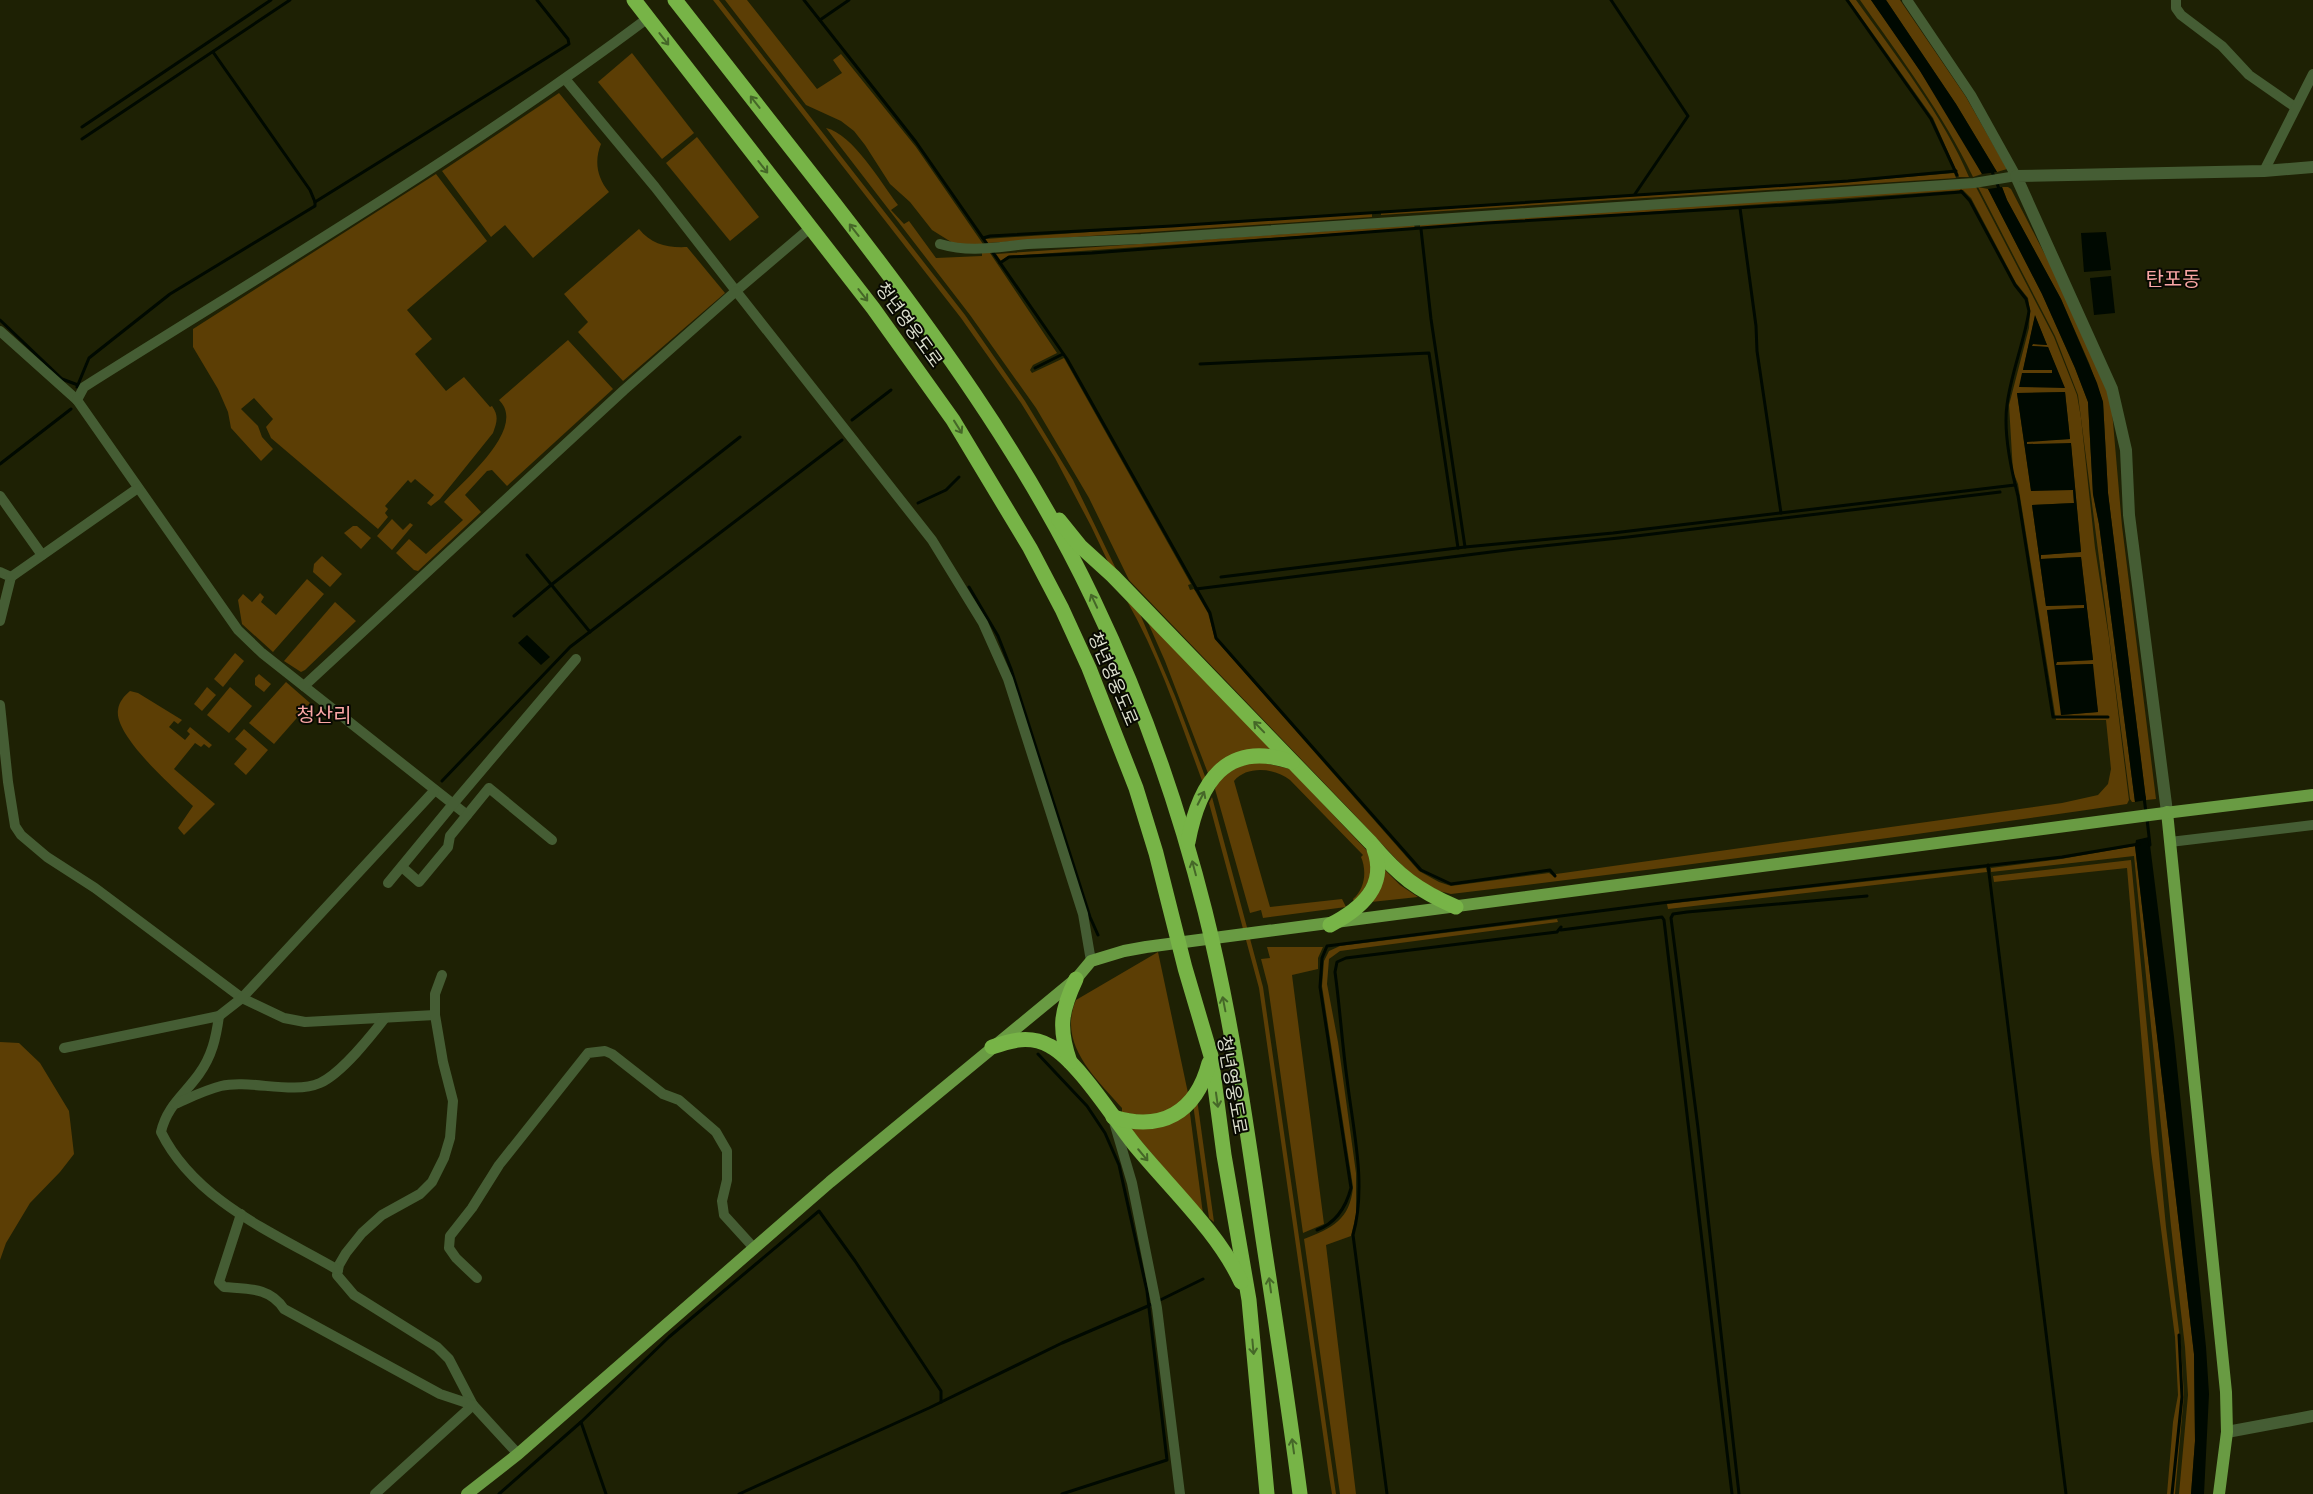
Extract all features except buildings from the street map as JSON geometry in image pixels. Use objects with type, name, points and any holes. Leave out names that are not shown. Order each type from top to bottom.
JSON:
[{"type":"highway","name":"청년영웅도로","points":[[634,0],[873,308],[954,420],[999,495],[1062,609],[1090,668],[1136,788],[1211,1056],[1224,1155],[1249,1300],[1267,1494]]},
{"type":"highway","name":"청년영웅도로","points":[[675,0],[942,346],[981,402],[1023,470],[1091,594],[1119,655],[1164,769],[1188,844],[1217,965],[1248,1138],[1300,1494]]},
{"type":"highway","points":[[1023,470],[1080,546],[1118,581],[1371,843],[1389,864],[1425,894],[1456,907]]},
{"type":"highway","points":[[1188,844],[1192,820],[1200,799],[1220,771],[1229,763],[1242,757],[1263,755],[1293,762]]},
{"type":"highway","points":[[1330,924],[1350,915],[1367,899],[1378,870],[1378,861],[1371,843]]},
{"type":"highway","points":[[1070,1062],[1064,1042],[1062,1021],[1065,1002],[1076,979]]},
{"type":"highway","points":[[992,1047],[1011,1040],[1030,1039],[1050,1046],[1070,1062],[1113,1117],[1220,1245],[1239,1277],[1249,1300]]},
{"type":"highway","points":[[1113,1117],[1131,1123],[1146,1123],[1164,1120],[1182,1110],[1196,1094],[1206,1078],[1211,1056]]},
{"type":"main road","points":[[467,1494],[518,1454],[754,1248],[992,1047],[1076,979],[1091,961],[1124,951],[1146,947],[2162,813],[2313,795]]},
{"type":"main road","points":[[2162,813],[2170,842],[2226,1392],[2228,1432],[2219,1494]]},
{"type":"street","points":[[1907,0],[1971,95],[2016,176],[2112,389],[2126,450],[2129,515],[2162,813]]},
{"type":"street","points":[[2176,0],[2176,8],[2181,15],[2222,46],[2249,75],[2295,106]]},
{"type":"street","points":[[77,400],[84,387],[434,168],[566,80],[648,18]]},
{"type":"street","points":[[2264,171],[2295,106],[2313,74]]},
{"type":"street","points":[[566,80],[655,187],[932,540],[983,623],[1008,680],[1080,905],[1091,961]]},
{"type":"street","points":[[940,244],[960,250],[986,249],[1028,244],[1141,239],[1984,181],[2016,176],[2264,171],[2313,168]]},
{"type":"street","points":[[304,686],[624,390],[810,228]]},
{"type":"street","points":[[0,331],[77,400],[238,630],[262,653],[467,815]]},
{"type":"street","points":[[0,621],[10,577],[138,488]]},
{"type":"street","points":[[0,496],[42,556]]},
{"type":"street","points":[[0,572],[10,577]]},
{"type":"street","points":[[388,883],[452,804],[576,659]]},
{"type":"street","points":[[0,705],[13,818],[15,826],[21,835],[47,857],[95,888],[242,998],[284,1018],[305,1022],[436,1015]]},
{"type":"street","points":[[402,867],[419,882],[448,847],[450,836],[489,788],[552,840]]},
{"type":"street","points":[[64,1048],[219,1016],[242,998],[434,790]]},
{"type":"street","points":[[2170,842],[2313,825]]},
{"type":"street","points":[[442,975],[435,994],[436,1015],[442,1062],[453,1101],[450,1138],[444,1158],[432,1182],[420,1194],[382,1215],[362,1233],[346,1253],[337,1275],[354,1295],[437,1347],[449,1359],[472,1405],[518,1454]]},
{"type":"street","points":[[219,1016],[214,1046],[199,1074],[164,1117],[161,1132],[166,1143],[181,1166],[200,1186],[241,1214],[338,1270]]},
{"type":"street","points":[[174,1105],[222,1086],[294,1086],[320,1083],[331,1076],[368,1040],[385,1018]]},
{"type":"street","points":[[477,1278],[456,1258],[449,1248],[450,1236],[472,1208],[499,1165],[588,1053],[605,1051],[612,1054],[664,1094],[678,1100],[716,1132],[727,1151],[727,1180],[722,1201],[724,1215],[754,1248]]},
{"type":"street","points":[[1113,1117],[1132,1183],[1157,1308],[1180,1494]]},
{"type":"street","points":[[241,1214],[219,1282],[224,1287],[252,1288],[277,1298],[284,1309],[440,1394],[472,1405]]},
{"type":"street","points":[[375,1494],[472,1405]]},
{"type":"street","points":[[2228,1432],[2313,1416]]},
{"type":"shaded area","points":[[713,0],[719,0],[965,315],[1025,401],[1073,480],[1117,571],[1110,566],[1055,458],[1021,403],[961,318]]},
{"type":"shaded area","points":[[725,0],[747,0],[817,89],[842,73],[833,60],[841,54],[916,147],[983,244],[956,245],[932,230],[910,202],[890,184],[854,131],[841,121],[806,105]]},
{"type":"shaded area","points":[[1849,0],[1856,0],[1902,63],[1946,131],[1969,177],[1959,177],[1933,118]]},
{"type":"shaded area","points":[[1860,0],[1871,0],[1886,21],[1943,107],[1982,174],[1973,177],[1935,108]]},
{"type":"shaded area","points":[[1871,0],[1886,0],[1956,104],[1997,172],[1982,174],[1920,71]]},
{"type":"shaded area","points":[[1886,0],[1900,0],[1966,97],[2007,169],[1997,172],[1956,104]]},
{"type":"shaded area","points":[[632,53],[694,133],[662,159],[598,82]]},
{"type":"shaded area","points":[[559,93],[601,144],[597,163],[599,175],[609,192],[533,258],[505,225],[491,237],[442,171]]},
{"type":"shaded area","points":[[826,128],[846,139],[866,160],[898,205],[891,210],[904,224],[909,221],[936,258],[982,256],[982,253],[990,253],[1057,353],[1033,365],[1030,370],[1032,373],[1064,358],[1191,584],[1188,585],[1190,590],[1194,589],[1208,613],[1215,639],[1419,871],[1451,886],[1549,873],[1555,877],[1556,874],[2062,803],[2098,795],[2108,784],[2111,769],[2106,720],[2056,720],[2018,484],[2013,472],[2009,405],[2029,328],[2030,311],[2028,298],[2016,283],[1971,198],[1963,190],[1420,228],[1420,224],[1976,187],[2054,337],[2077,395],[2095,548],[2109,638],[2129,800],[2127,804],[1789,851],[1451,894],[1439,891],[1416,879],[1396,859],[1129,580],[1089,498],[1036,408],[970,315]],"holes":[[[2035,316],[2047,345],[2032,344],[2032,346],[2048,347],[2064,388],[2022,373],[2052,373],[2052,370],[2023,370]],[[2065,392],[2070,439],[2027,441],[2027,444],[2071,444],[2081,552],[2041,555],[2041,559],[2081,557],[2093,660],[2056,662],[2056,666],[2092,664],[2098,712],[2062,715],[2047,610],[2085,608],[2084,604],[2046,606],[2032,505],[2074,503],[2073,489],[2031,490],[2017,393]]]},
{"type":"shaded area","points":[[697,137],[759,217],[730,241],[666,163]]},
{"type":"shaded area","points":[[1954,173],[1956,178],[1381,215],[1381,213],[1848,182]]},
{"type":"shaded area","points":[[436,174],[487,241],[407,310],[432,339],[415,354],[446,391],[464,377],[490,407],[492,406],[496,413],[496,422],[493,433],[440,499],[431,506],[427,503],[434,495],[415,479],[411,483],[408,480],[385,506],[388,509],[385,513],[388,517],[378,529],[271,438],[266,427],[273,419],[254,398],[241,409],[258,426],[262,437],[273,449],[261,461],[231,428],[228,412],[218,389],[193,347],[193,329]]},
{"type":"shaded area","points":[[1978,187],[1988,189],[2042,294],[2088,402],[2093,494],[2099,524],[2135,802],[2132,802],[2130,799],[2078,395],[2055,336]]},
{"type":"shaded area","points":[[2002,187],[2011,189],[2054,272],[2111,399],[2122,526],[2156,799],[2146,800],[2108,493],[2103,402],[2089,363],[2061,299],[2007,200]]},
{"type":"shaded area","points":[[2002,187],[2007,200],[2061,299],[2097,383],[2103,402],[2108,493],[2146,800],[2135,802],[2099,524],[2093,494],[2088,402],[2042,294],[1988,189]]},
{"type":"shaded area","points":[[1372,213],[1372,217],[988,243],[985,239]]},
{"type":"shaded area","points":[[1414,225],[1415,228],[1008,256],[1001,261],[996,254]]},
{"type":"shaded area","points":[[639,229],[654,242],[673,247],[687,247],[725,293],[623,381],[578,332],[588,322],[564,294]]},
{"type":"shaded area","points":[[2106,232],[2111,270],[2084,272],[2081,233]]},
{"type":"shaded area","points":[[2111,276],[2115,313],[2094,315],[2090,278]]},
{"type":"shaded area","points":[[2035,315],[2047,345],[2033,344],[2032,346],[2048,347],[2065,388],[2019,387],[2022,373],[2052,373],[2052,370],[2023,370]]},
{"type":"shaded area","points":[[568,340],[613,389],[507,486],[492,470],[487,471],[465,495],[481,512],[418,571],[414,570],[396,553],[409,539],[426,554],[463,520],[444,502],[477,468],[499,439],[505,425],[506,412],[499,400]]},
{"type":"shaded area","points":[[2065,392],[2070,439],[2027,442],[2027,444],[2071,443],[2081,552],[2041,555],[2041,559],[2081,557],[2093,660],[2057,662],[2056,665],[2093,664],[2098,712],[2061,715],[2047,610],[2084,608],[2084,605],[2046,606],[2032,505],[2074,503],[2073,490],[2031,491],[2017,393]]},
{"type":"shaded area","points":[[392,519],[403,530],[410,523],[413,525],[392,550],[377,536]]},
{"type":"shaded area","points":[[353,526],[357,526],[371,538],[361,549],[344,533]]},
{"type":"shaded area","points":[[322,556],[342,574],[330,587],[313,572],[314,564]]},
{"type":"shaded area","points":[[307,579],[324,594],[273,652],[242,624],[238,600],[243,594],[252,602],[260,593],[264,597],[261,602],[276,615]]},
{"type":"shaded area","points":[[1127,601],[1140,614],[1175,696],[1206,779],[1204,786],[1160,669]]},
{"type":"shaded area","points":[[335,602],[356,621],[305,670],[301,672],[284,661]]},
{"type":"shaded area","points":[[1145,616],[1275,751],[1265,750],[1247,753],[1232,760],[1209,776],[1165,661]]},
{"type":"shaded area","points":[[527,635],[550,657],[541,665],[518,643]]},
{"type":"shaded area","points":[[235,653],[244,661],[223,687],[214,679]]},
{"type":"shaded area","points":[[259,674],[271,684],[264,692],[255,685],[255,678]]},
{"type":"shaded area","points":[[286,682],[310,703],[274,744],[249,723]]},
{"type":"shaded area","points":[[207,687],[216,695],[202,711],[194,704]]},
{"type":"shaded area","points":[[230,687],[252,706],[229,733],[207,715]]},
{"type":"shaded area","points":[[130,691],[138,693],[182,720],[178,724],[174,721],[169,727],[185,740],[190,734],[187,731],[190,727],[212,745],[209,748],[204,744],[201,747],[195,743],[174,769],[215,804],[184,835],[178,828],[193,806],[147,761],[125,733],[119,721],[119,704]]},
{"type":"shaded area","points":[[244,729],[268,750],[246,775],[234,764],[247,749],[235,739]]},
{"type":"shaded area","points":[[1257,761],[1290,769],[1373,857],[1372,875],[1355,904],[1353,899],[1360,890],[1364,880],[1364,868],[1361,857],[1363,855],[1290,780],[1277,773],[1253,770],[1246,772],[1234,781],[1270,907],[1342,899],[1346,907],[1263,918],[1261,910],[1250,913],[1215,789],[1226,773],[1237,767]]},
{"type":"shaded area","points":[[1212,797],[1263,987],[1336,1494],[1332,1494],[1329,1476],[1259,988],[1209,803]]},
{"type":"shaded area","points":[[2149,837],[2174,1037],[2206,1347],[2209,1394],[2204,1494],[2191,1494],[2195,1441],[2194,1354],[2135,846],[2136,840]]},
{"type":"shaded area","points":[[2135,846],[2194,1354],[2195,1441],[2191,1494],[2179,1494],[2188,1395],[2185,1347],[2134,856],[1991,872],[1991,868],[2061,859]]},
{"type":"shaded area","points":[[2131,860],[2166,1227],[2181,1347],[2184,1395],[2175,1494],[2167,1494],[2173,1422],[2178,1395],[2175,1337],[2151,1152],[2127,868],[1994,882],[1993,876]]},
{"type":"shaded area","points":[[1986,868],[1987,872],[1668,909],[1667,904]]},
{"type":"shaded area","points":[[1384,869],[1400,885],[1418,897],[1371,902]]},
{"type":"shaded area","points":[[1557,919],[1558,922],[1340,951],[1329,959],[1327,984],[1338,1042],[1356,1173],[1356,1215],[1351,1236],[1326,1245],[1356,1494],[1340,1494],[1304,1239],[1323,1231],[1344,1215],[1348,1208],[1353,1187],[1322,986],[1324,961],[1329,951],[1340,946]]},
{"type":"shaded area","points":[[1267,947],[1323,947],[1318,958],[1318,969],[1292,975],[1324,1224],[1303,1233],[1268,986],[1261,959],[1270,958]]},
{"type":"shaded area","points":[[1158,952],[1188,1093],[1176,1107],[1167,1111],[1149,1115],[1130,1114],[1122,1112],[1122,1108],[1101,1085],[1082,1059],[1075,1046],[1071,1016],[1076,1000]]},
{"type":"shaded area","points":[[0,1042],[19,1043],[40,1063],[69,1111],[74,1154],[60,1172],[30,1203],[6,1243],[0,1260]]},
{"type":"shaded area","points":[[1197,1099],[1214,1222],[1209,1218],[1193,1104]]},
{"type":"shaded area","points":[[1189,1106],[1203,1214],[1131,1129]]},
{"type":"waterway","points":[[82,127],[271,0]]},
{"type":"waterway","points":[[82,139],[290,0]]},
{"type":"waterway","points":[[315,202],[569,44],[568,39],[537,0]]},
{"type":"waterway","points":[[804,0],[916,142],[1067,359],[1210,613],[1216,638],[1421,870],[1451,884],[1550,870],[1555,876]]},
{"type":"waterway","points":[[820,20],[849,0]]},
{"type":"waterway","points":[[1611,0],[1688,116],[1635,194]]},
{"type":"waterway","points":[[1847,0],[1931,119],[1957,175]]},
{"type":"waterway","points":[[77,387],[89,358],[170,294],[315,206],[310,190],[213,52]]},
{"type":"waterway","points":[[1991,169],[2000,191]]},
{"type":"waterway","points":[[983,238],[990,236],[1172,226],[1848,181],[1956,171]]},
{"type":"waterway","points":[[1961,191],[1970,201],[2015,285],[2026,299],[2029,311],[2009,393],[2006,427],[2008,451],[2018,496],[2053,717],[2108,717]]},
{"type":"waterway","points":[[1000,263],[1009,257],[1092,253],[1487,223],[1834,202],[1961,192]]},
{"type":"waterway","points":[[1740,208],[1756,326],[1757,351],[1781,513]]},
{"type":"waterway","points":[[1421,229],[1431,319],[1465,547]]},
{"type":"waterway","points":[[0,320],[62,379],[78,385]]},
{"type":"waterway","points":[[1200,364],[1429,353],[1458,548]]},
{"type":"waterway","points":[[1035,368],[1063,354]]},
{"type":"waterway","points":[[852,420],[891,390]]},
{"type":"waterway","points":[[0,464],[71,409]]},
{"type":"waterway","points":[[514,616],[740,437]]},
{"type":"waterway","points":[[442,781],[570,647],[842,440]]},
{"type":"waterway","points":[[918,503],[946,490],[959,477]]},
{"type":"waterway","points":[[1221,577],[1465,547],[1613,533],[2015,485]]},
{"type":"waterway","points":[[1196,589],[1515,549],[2000,492]]},
{"type":"waterway","points":[[527,555],[590,632]]},
{"type":"waterway","points":[[969,587],[998,636],[1011,669],[1090,917],[1098,935]]},
{"type":"waterway","points":[[2144,797],[2146,813]]},
{"type":"waterway","points":[[2147,819],[2150,845]]},
{"type":"waterway","points":[[1317,1230],[1335,1219],[1343,1208],[1351,1188],[1320,987],[1322,958],[1327,946],[1669,902],[2062,857],[2139,844]]},
{"type":"waterway","points":[[1988,865],[2066,1494]]},
{"type":"waterway","points":[[1739,1494],[1698,1128],[1671,918],[1673,914],[1687,912],[1867,896]]},
{"type":"waterway","points":[[1561,930],[1662,917],[1664,920],[1732,1494]]},
{"type":"waterway","points":[[1387,1494],[1353,1235],[1359,1197],[1358,1157],[1345,1066],[1335,972],[1337,962],[1346,958],[1557,932],[1561,927]]},
{"type":"waterway","points":[[1038,1054],[1087,1106],[1105,1133],[1119,1165],[1147,1291],[1167,1460],[1062,1494]]},
{"type":"waterway","points":[[499,1494],[581,1422],[669,1337],[819,1211],[855,1261],[941,1391],[941,1402]]},
{"type":"waterway","points":[[739,1494],[929,1408],[1062,1343],[1148,1306],[1203,1279]]},
{"type":"waterway","points":[[2172,1494],[2182,1397],[2179,1335]]},
{"type":"waterway","points":[[581,1422],[606,1494]]},
{"type":"district","name":"탄포동","points":[[2173,279]]},
{"type":"district","name":"청산리","points":[[324,715]]}]
